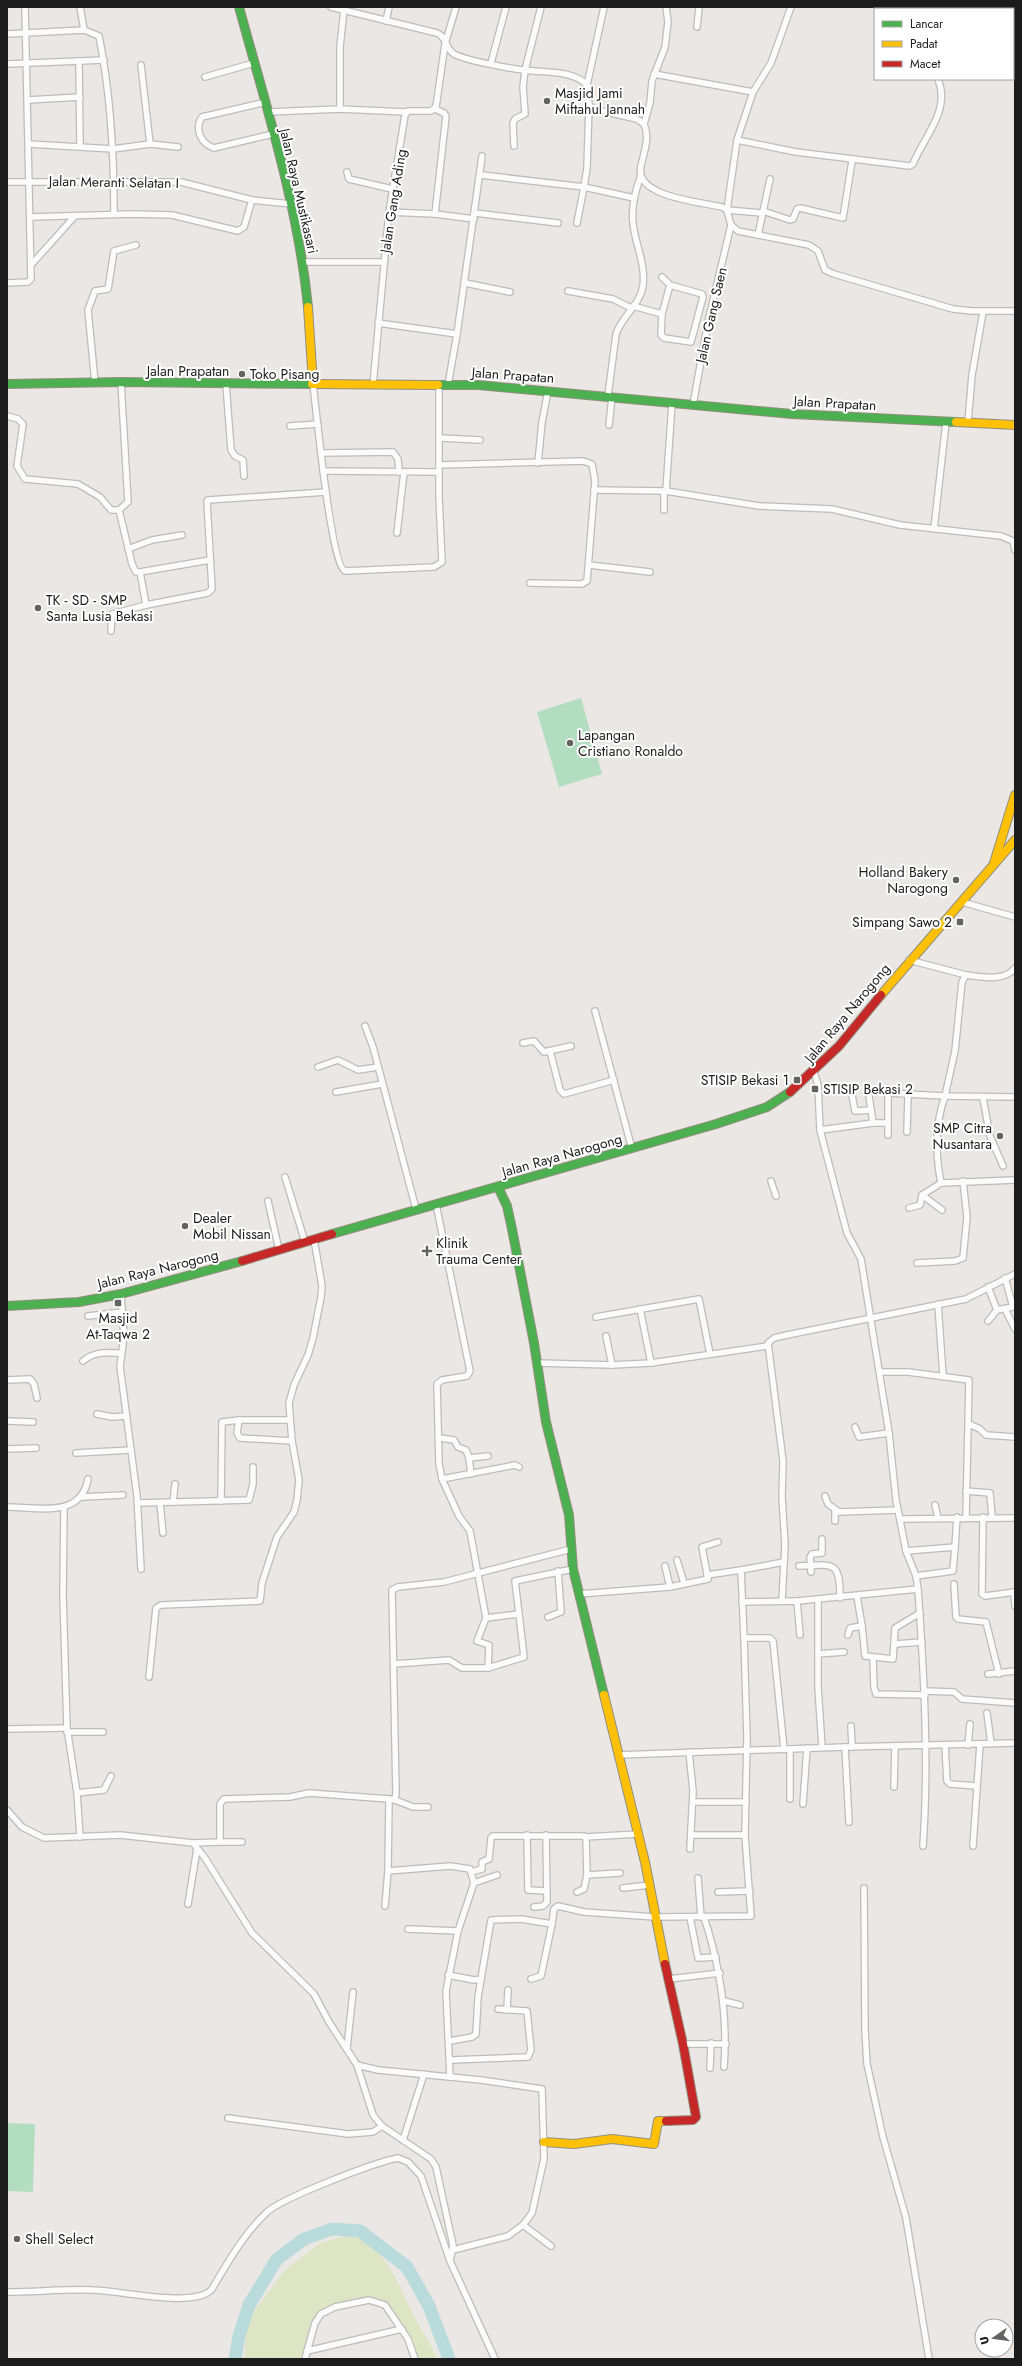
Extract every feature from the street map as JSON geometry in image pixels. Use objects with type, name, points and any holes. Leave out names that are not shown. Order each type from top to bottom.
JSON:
[{"type":"main road","name":"Jalan Raya Mustikasari","points":[[239,7],[266,102],[291,204],[302,262],[313,384]]},
{"type":"main road","name":"Jalan Prapatan","points":[[7,384],[121,382],[373,385],[478,384],[792,414],[1015,425]]},
{"type":"main road","points":[[993,865],[1015,795]]},
{"type":"main road","name":"Jalan Raya Narogong","points":[[7,1306],[61,1304],[121,1294],[279,1250],[416,1209],[632,1149],[756,1112],[784,1098],[814,1072],[839,1046],[908,960],[962,902],[1015,840]]},
{"type":"main road","points":[[498,1187],[507,1206],[512,1229],[537,1363],[546,1422],[571,1528],[573,1569],[650,1885],[655,1917],[683,2044],[696,2117],[694,2120],[658,2121],[654,2144],[612,2139],[574,2144],[544,2142]]},
{"type":"street","points":[[7,283],[29,281],[31,265],[27,34],[25,7]]},
{"type":"street","points":[[80,7],[84,30]]},
{"type":"street","points":[[331,7],[437,33],[444,38],[445,44],[454,54],[526,70],[577,77],[587,85]]},
{"type":"street","points":[[386,21],[389,7]]},
{"type":"street","points":[[435,109],[445,44],[456,7]]},
{"type":"street","points":[[491,63],[506,7]]},
{"type":"street","points":[[514,146],[513,123],[515,119],[524,114],[523,88],[541,7]]},
{"type":"street","points":[[577,223],[587,168],[589,105],[587,85],[604,7]]},
{"type":"street","points":[[609,425],[616,334],[619,325],[641,294],[643,272],[633,223],[634,198],[640,178],[639,171],[646,144],[644,124],[650,103],[654,74],[665,47],[668,22],[666,7]]},
{"type":"street","points":[[697,27],[699,7]]},
{"type":"street","points":[[791,7],[771,63],[753,92],[737,140],[727,210],[731,225],[738,230],[814,248],[818,251],[825,270],[834,274],[953,309],[983,312],[1015,311]]},
{"type":"street","points":[[340,109],[340,47],[344,9]]},
{"type":"street","points":[[10,34],[84,30],[99,36],[104,60],[113,149],[114,214]]},
{"type":"street","points":[[7,64],[104,60]]},
{"type":"street","points":[[80,61],[80,146]]},
{"type":"street","points":[[205,78],[254,63]]},
{"type":"street","points":[[141,65],[150,144]]},
{"type":"street","points":[[654,74],[753,92]]},
{"type":"street","points":[[737,140],[852,161],[903,167],[913,164],[941,110],[942,92],[938,80]]},
{"type":"street","points":[[28,100],[80,97]]},
{"type":"street","points":[[266,102],[202,117],[198,129],[207,146],[214,148],[273,134]]},
{"type":"street","points":[[589,105],[598,111],[637,119],[644,124]]},
{"type":"street","points":[[268,112],[340,109],[406,112],[435,109],[444,113],[446,116],[435,214]]},
{"type":"street","name":"Jalan Gang Ading","points":[[373,385],[389,212],[406,112]]},
{"type":"street","points":[[29,144],[113,149],[150,144],[178,148]]},
{"type":"street","points":[[313,384],[326,492],[338,562],[342,570],[436,567],[442,561],[439,468],[443,385],[457,334],[481,175],[482,156]]},
{"type":"street","points":[[640,178],[650,188],[658,192],[727,210],[763,212],[790,220],[793,219],[797,209],[800,208],[843,218],[852,161]]},
{"type":"street","points":[[347,172],[349,179],[392,189]]},
{"type":"street","points":[[481,175],[584,187],[634,198]]},
{"type":"street","points":[[758,235],[770,179]]},
{"type":"street","name":"Jalan Meranti Selatan I","points":[[7,182],[181,182],[252,200],[291,204]]},
{"type":"street","points":[[30,217],[74,217],[114,214],[172,216],[238,231],[244,227],[252,200]]},
{"type":"street","points":[[389,212],[435,214],[474,219]]},
{"type":"street","points":[[475,213],[558,222]]},
{"type":"street","points":[[31,265],[74,217]]},
{"type":"street","name":"Jalan Gang Saen","points":[[693,405],[708,322],[731,225]]},
{"type":"street","points":[[95,383],[88,310],[89,301],[95,291],[108,289],[114,251],[136,245]]},
{"type":"street","points":[[302,262],[384,262]]},
{"type":"street","points":[[662,277],[670,285],[702,294],[703,297],[691,342],[664,338],[660,330],[662,314],[670,285]]},
{"type":"street","points":[[465,283],[510,292]]},
{"type":"street","points":[[568,291],[613,299],[632,307],[662,314]]},
{"type":"street","points":[[968,422],[972,375],[983,312]]},
{"type":"street","points":[[378,323],[457,334]]},
{"type":"street","points":[[7,416],[18,418],[22,424],[17,466],[25,479],[78,484],[100,497],[110,509],[119,510],[128,502],[121,382]]},
{"type":"street","points":[[226,384],[231,450],[235,456],[243,460],[244,476]]},
{"type":"street","points":[[538,463],[542,422],[548,391]]},
{"type":"street","points":[[664,510],[672,403]]},
{"type":"street","points":[[934,529],[946,422]]},
{"type":"street","points":[[290,426],[318,424]]},
{"type":"street","points":[[440,438],[480,440]]},
{"type":"street","points":[[321,453],[392,452],[398,459],[402,472],[397,533]]},
{"type":"street","points":[[323,471],[402,472],[439,468],[538,463],[590,463],[595,472],[588,580],[584,584],[530,583]]},
{"type":"street","points":[[594,490],[665,491],[760,506],[832,509],[900,526],[1009,538],[1013,542],[1015,550]]},
{"type":"street","points":[[111,631],[110,617],[113,613],[208,593],[212,586],[208,500],[326,492]]},
{"type":"street","points":[[119,510],[134,570],[140,572],[210,560]]},
{"type":"street","points":[[128,549],[152,540],[182,535]]},
{"type":"street","points":[[589,565],[650,572]]},
{"type":"street","points":[[140,572],[146,605]]},
{"type":"street","points":[[962,902],[1015,918]]},
{"type":"street","points":[[908,960],[966,975],[988,978],[1006,975],[1015,968]]},
{"type":"street","points":[[941,1182],[937,1166],[938,1116],[945,1096],[955,1051],[962,982],[966,975]]},
{"type":"street","points":[[595,1011],[632,1149]]},
{"type":"street","points":[[365,1026],[378,1067],[416,1209]]},
{"type":"street","points":[[523,1043],[534,1040],[541,1051],[550,1051],[571,1046]]},
{"type":"street","points":[[550,1051],[560,1090],[564,1094],[614,1080]]},
{"type":"street","points":[[318,1067],[338,1060],[358,1070],[378,1067]]},
{"type":"street","points":[[814,1072],[818,1084],[820,1130],[847,1233],[861,1259],[872,1317],[884,1410],[889,1433],[898,1510],[906,1551],[916,1576],[918,1589],[924,1693],[926,1806],[923,1846]]},
{"type":"street","points":[[336,1092],[382,1084]]},
{"type":"street","points":[[851,1090],[855,1111],[872,1110]]},
{"type":"street","points":[[888,1135],[888,1093],[983,1098],[1015,1097]]},
{"type":"street","points":[[907,1132],[908,1095]]},
{"type":"street","points":[[869,1096],[873,1123]]},
{"type":"street","points":[[983,1098],[990,1136],[1003,1166]]},
{"type":"street","points":[[820,1130],[873,1123],[888,1123]]},
{"type":"street","points":[[285,1177],[305,1242]]},
{"type":"street","points":[[909,1208],[920,1205],[922,1196],[941,1182],[1015,1180]]},
{"type":"street","points":[[771,1181],[776,1196]]},
{"type":"street","points":[[918,1263],[955,1261],[963,1258],[967,1217],[963,1181]]},
{"type":"street","points":[[922,1196],[942,1210]]},
{"type":"street","points":[[268,1201],[279,1250]]},
{"type":"street","points":[[436,1204],[470,1371],[467,1376],[442,1380],[437,1384],[440,1438],[439,1464],[442,1479],[459,1516],[470,1531],[476,1572],[486,1618],[477,1641],[489,1644],[488,1668]]},
{"type":"street","points":[[149,1677],[155,1613],[158,1605],[260,1600],[262,1583],[277,1537],[294,1512],[299,1480],[290,1420],[291,1393],[310,1350],[321,1297],[322,1286],[314,1239]]},
{"type":"street","points":[[537,1363],[612,1365],[651,1363],[767,1346],[774,1338],[966,1299],[1015,1274]]},
{"type":"street","points":[[988,1321],[997,1310],[1012,1308],[1013,1306],[1005,1278]]},
{"type":"street","points":[[988,1287],[997,1310]]},
{"type":"street","points":[[121,1294],[124,1338],[120,1366],[138,1502],[141,1569]]},
{"type":"street","points":[[596,1317],[700,1300],[710,1354]]},
{"type":"street","points":[[938,1304],[943,1376]]},
{"type":"street","points":[[640,1309],[651,1363]]},
{"type":"street","points":[[1005,1309],[1015,1329]]},
{"type":"street","points":[[88,1316],[123,1312]]},
{"type":"street","points":[[606,1336],[612,1365]]},
{"type":"street","points":[[767,1346],[784,1461],[784,1562],[782,1600]]},
{"type":"street","points":[[83,1361],[91,1355],[98,1353],[121,1354]]},
{"type":"street","points":[[880,1372],[943,1376],[969,1380],[966,1517]]},
{"type":"street","points":[[7,1380],[30,1379],[34,1384],[37,1398]]},
{"type":"street","points":[[97,1414],[112,1417],[126,1416]]},
{"type":"street","points":[[221,1501],[220,1428],[222,1422],[239,1420],[290,1420]]},
{"type":"street","points":[[239,1420],[238,1434],[240,1438],[292,1441]]},
{"type":"street","points":[[7,1421],[33,1422]]},
{"type":"street","points":[[969,1424],[980,1429],[986,1435],[1015,1437]]},
{"type":"street","points":[[855,1427],[858,1437],[889,1433]]},
{"type":"street","points":[[440,1438],[454,1440],[458,1447],[466,1450],[469,1458],[470,1474]]},
{"type":"street","points":[[7,1449],[36,1448]]},
{"type":"street","points":[[76,1453],[131,1450]]},
{"type":"street","points":[[469,1458],[488,1456]]},
{"type":"street","points":[[442,1479],[515,1465],[519,1467]]},
{"type":"street","points":[[138,1502],[160,1503],[249,1500],[253,1484],[253,1467]]},
{"type":"street","points":[[7,1507],[64,1507],[76,1502],[82,1497],[88,1479]]},
{"type":"street","points":[[173,1502],[175,1484]]},
{"type":"street","points":[[966,1491],[990,1493],[992,1517]]},
{"type":"street","points":[[82,1497],[122,1495]]},
{"type":"street","points":[[825,1496],[828,1504],[834,1511],[835,1521]]},
{"type":"street","points":[[160,1503],[163,1533]]},
{"type":"street","points":[[936,1505],[938,1518]]},
{"type":"street","points":[[64,1507],[63,1596],[67,1730],[77,1792],[80,1837]]},
{"type":"street","points":[[834,1511],[898,1510]]},
{"type":"street","points":[[900,1519],[957,1517],[1015,1518]]},
{"type":"street","points":[[916,1576],[953,1571],[957,1517]]},
{"type":"street","points":[[983,1517],[982,1594],[985,1596],[1014,1592],[1015,1606]]},
{"type":"street","points":[[811,1569],[811,1555],[822,1553],[822,1538]]},
{"type":"street","points":[[579,1594],[670,1587],[708,1579],[702,1547],[718,1542]]},
{"type":"street","points":[[906,1551],[955,1547]]},
{"type":"street","points":[[395,1800],[392,1590],[398,1587],[444,1582],[476,1572],[571,1550]]},
{"type":"street","points":[[677,1560],[684,1584]]},
{"type":"street","points":[[707,1575],[784,1562]]},
{"type":"street","points":[[799,1566],[811,1569],[827,1565],[835,1569],[840,1579],[840,1598]]},
{"type":"street","points":[[665,1566],[670,1587]]},
{"type":"street","points":[[394,1664],[449,1660],[462,1668],[488,1668],[524,1657],[515,1581],[573,1569]]},
{"type":"street","points":[[531,1979],[541,1976],[554,1909],[558,1906],[584,1912],[655,1917],[751,1916],[745,1835],[747,1750],[741,1570]]},
{"type":"street","points":[[548,1617],[560,1612],[558,1571]]},
{"type":"street","points":[[954,1584],[956,1617],[958,1619],[986,1622],[999,1674]]},
{"type":"street","points":[[742,1602],[818,1600],[918,1589]]},
{"type":"street","points":[[857,1596],[862,1626],[864,1655],[873,1658],[894,1658],[896,1626],[920,1613]]},
{"type":"street","points":[[818,1600],[818,1654],[822,1748]]},
{"type":"street","points":[[797,1601],[800,1635]]},
{"type":"street","points":[[486,1618],[519,1614]]},
{"type":"street","points":[[848,1635],[850,1628],[862,1626]]},
{"type":"street","points":[[744,1638],[770,1638],[773,1640],[784,1749]]},
{"type":"street","points":[[895,1644],[922,1642]]},
{"type":"street","points":[[818,1654],[844,1652]]},
{"type":"street","points":[[873,1658],[874,1687],[876,1694],[954,1692],[962,1699],[1015,1703]]},
{"type":"street","points":[[988,1674],[999,1674],[1015,1671]]},
{"type":"street","points":[[987,1713],[991,1744]]},
{"type":"street","points":[[968,1745],[970,1724]]},
{"type":"street","points":[[851,1726],[852,1746]]},
{"type":"street","points":[[7,1729],[103,1732]]},
{"type":"street","points":[[618,1755],[852,1746],[1015,1743]]},
{"type":"street","points":[[973,1846],[980,1744]]},
{"type":"street","points":[[945,1745],[947,1781],[950,1784],[976,1786]]},
{"type":"street","points":[[894,1787],[895,1746]]},
{"type":"street","points":[[845,1747],[849,1822]]},
{"type":"street","points":[[804,1804],[807,1748]]},
{"type":"street","points":[[790,1749],[790,1799]]},
{"type":"street","points":[[689,1752],[693,1802],[690,1849]]},
{"type":"street","points":[[77,1792],[104,1790],[111,1776]]},
{"type":"street","points":[[220,1842],[220,1804],[224,1799],[290,1797],[309,1793],[389,1799],[414,1807],[428,1807]]},
{"type":"street","points":[[385,1906],[388,1871],[389,1799]]},
{"type":"street","points":[[693,1802],[746,1802]]},
{"type":"street","points":[[7,1810],[15,1821],[37,1836],[44,1838],[143,1836],[193,1843],[242,1842]]},
{"type":"street","points":[[471,1872],[482,1869],[482,1862],[489,1859],[491,1838],[493,1836],[585,1836],[638,1834]]},
{"type":"street","points":[[534,1907],[543,1906],[547,1902],[546,1835]]},
{"type":"street","points":[[692,1835],[745,1835]]},
{"type":"street","points":[[527,1836],[528,1890],[547,1891]]},
{"type":"street","points":[[577,1892],[584,1889],[587,1875],[585,1836]]},
{"type":"street","points":[[193,1843],[252,1933],[314,1994],[329,2022],[358,2065],[373,2115],[382,2126],[431,2159],[436,2167],[453,2250],[450,2261]]},
{"type":"street","points":[[188,1904],[197,1848]]},
{"type":"street","points":[[388,1871],[450,1866],[465,1867],[470,1869],[471,1872],[474,1883],[458,1931],[448,1975],[446,2004],[450,2041],[450,2077]]},
{"type":"street","points":[[587,1875],[620,1874]]},
{"type":"street","points":[[474,1883],[497,1875]]},
{"type":"street","points":[[698,1878],[703,1917],[720,1973],[724,2002],[726,2044],[724,2067]]},
{"type":"street","points":[[623,1888],[650,1885]]},
{"type":"street","points":[[864,1888],[865,2030],[867,2064],[883,2137],[906,2218],[929,2359]]},
{"type":"street","points":[[718,1892],[750,1891]]},
{"type":"street","points":[[690,1917],[698,1958],[716,1957]]},
{"type":"street","points":[[450,2041],[475,2036],[481,1979],[491,1920],[521,1920],[552,1924]]},
{"type":"street","points":[[408,1929],[458,1931]]},
{"type":"street","points":[[669,1979],[720,1973]]},
{"type":"street","points":[[448,1975],[474,1980],[481,1979]]},
{"type":"street","points":[[508,1990],[508,2010]]},
{"type":"street","points":[[347,2048],[353,1992]]},
{"type":"street","points":[[724,2002],[740,2005]]},
{"type":"street","points":[[451,2060],[528,2057],[531,2053],[529,2014],[527,2010],[498,2009]]},
{"type":"street","points":[[710,2068],[711,2043]]},
{"type":"street","points":[[683,2044],[726,2044]]},
{"type":"street","points":[[358,2065],[378,2070],[450,2077],[542,2089],[544,2142],[542,2173],[532,2213],[523,2225],[508,2236],[453,2250]]},
{"type":"street","points":[[403,2140],[424,2074]]},
{"type":"street","points":[[228,2118],[348,2134],[373,2132],[382,2126]]},
{"type":"street","points":[[7,2292],[93,2290],[139,2297],[196,2297],[206,2295],[212,2289],[229,2259],[248,2233],[268,2211],[317,2187],[398,2158],[408,2162],[421,2176],[450,2261],[494,2359]]},
{"type":"street","points":[[523,2225],[551,2246]]},
{"type":"street","points":[[305,2359],[321,2314],[335,2307],[369,2300],[377,2301],[385,2305],[402,2329],[415,2359]]},
{"type":"street","points":[[307,2351],[402,2329]]},
{"type":"green space","name":"Lapangan Cristiano Ronaldo","points":[[581,698],[602,774],[559,787],[537,712]]},
{"type":"green space","points":[[7,2123],[35,2124],[33,2192],[7,2191]]},
{"type":"green space","points":[[354,2234],[377,2252],[386,2263],[418,2324],[431,2345],[437,2359],[415,2359],[403,2330],[395,2316],[385,2305],[373,2301],[346,2306],[326,2313],[316,2324],[305,2359],[245,2359],[246,2332],[255,2310],[285,2270],[322,2242]]},
{"type":"waterway","points":[[235,2359],[239,2336],[249,2305],[277,2259],[304,2239],[332,2229],[360,2231],[407,2267],[429,2306],[449,2359]]},
{"type":"traffic: fast","points":[[239,7],[289,193],[297,231],[308,307]]},
{"type":"traffic: fast","points":[[7,384],[121,382],[312,384]]},
{"type":"traffic: fast","points":[[438,385],[478,385],[792,414],[956,422]]},
{"type":"traffic: fast","points":[[332,1234],[716,1124],[767,1107],[790,1092]]},
{"type":"traffic: fast","points":[[498,1187],[507,1206],[512,1229],[534,1343],[546,1422],[569,1515],[573,1569],[604,1695]]},
{"type":"traffic: fast","points":[[7,1306],[79,1302],[121,1294],[242,1261]]},
{"type":"traffic: slow","points":[[308,307],[313,384]]},
{"type":"traffic: slow","points":[[312,384],[438,385]]},
{"type":"traffic: slow","points":[[956,422],[1015,425]]},
{"type":"traffic: slow","points":[[994,863],[1015,795]]},
{"type":"traffic: slow","points":[[881,995],[1015,840]]},
{"type":"traffic: slow","points":[[604,1695],[645,1862],[665,1964]]},
{"type":"traffic: slow","points":[[544,2142],[574,2144],[612,2139],[654,2144],[658,2121],[666,2121]]},
{"type":"traffic: jam","points":[[790,1092],[839,1046],[881,995]]},
{"type":"traffic: jam","points":[[242,1261],[332,1234]]},
{"type":"traffic: jam","points":[[665,1964],[683,2044],[696,2117],[693,2120],[666,2121]]},
{"type":"place","name":"Masjid Jami Miftahul Jannah","points":[[547,101]]},
{"type":"place","name":"Toko Pisang","points":[[242,374]]},
{"type":"place","name":"TK - SD - SMP Santa Lusia Bekasi","points":[[38,608]]},
{"type":"place","name":"Lapangan Cristiano Ronaldo","points":[[570,743]]},
{"type":"place","name":"Holland Bakery Narogong","points":[[956,880]]},
{"type":"place","name":"Simpang Sawo 2","points":[[960,922]]},
{"type":"place","name":"STISIP Bekasi 1","points":[[797,1080]]},
{"type":"place","name":"STISIP Bekasi 2","points":[[815,1089]]},
{"type":"place","name":"SMP Citra Nusantara","points":[[1000,1136]]},
{"type":"place","name":"Dealer Mobil Nissan","points":[[185,1226]]},
{"type":"place","name":"Klinik Trauma Center","points":[[427,1251]]},
{"type":"place","name":"Masjid At-Taqwa 2","points":[[118,1303]]},
{"type":"place","name":"Shell Select","points":[[17,2239]]}]
